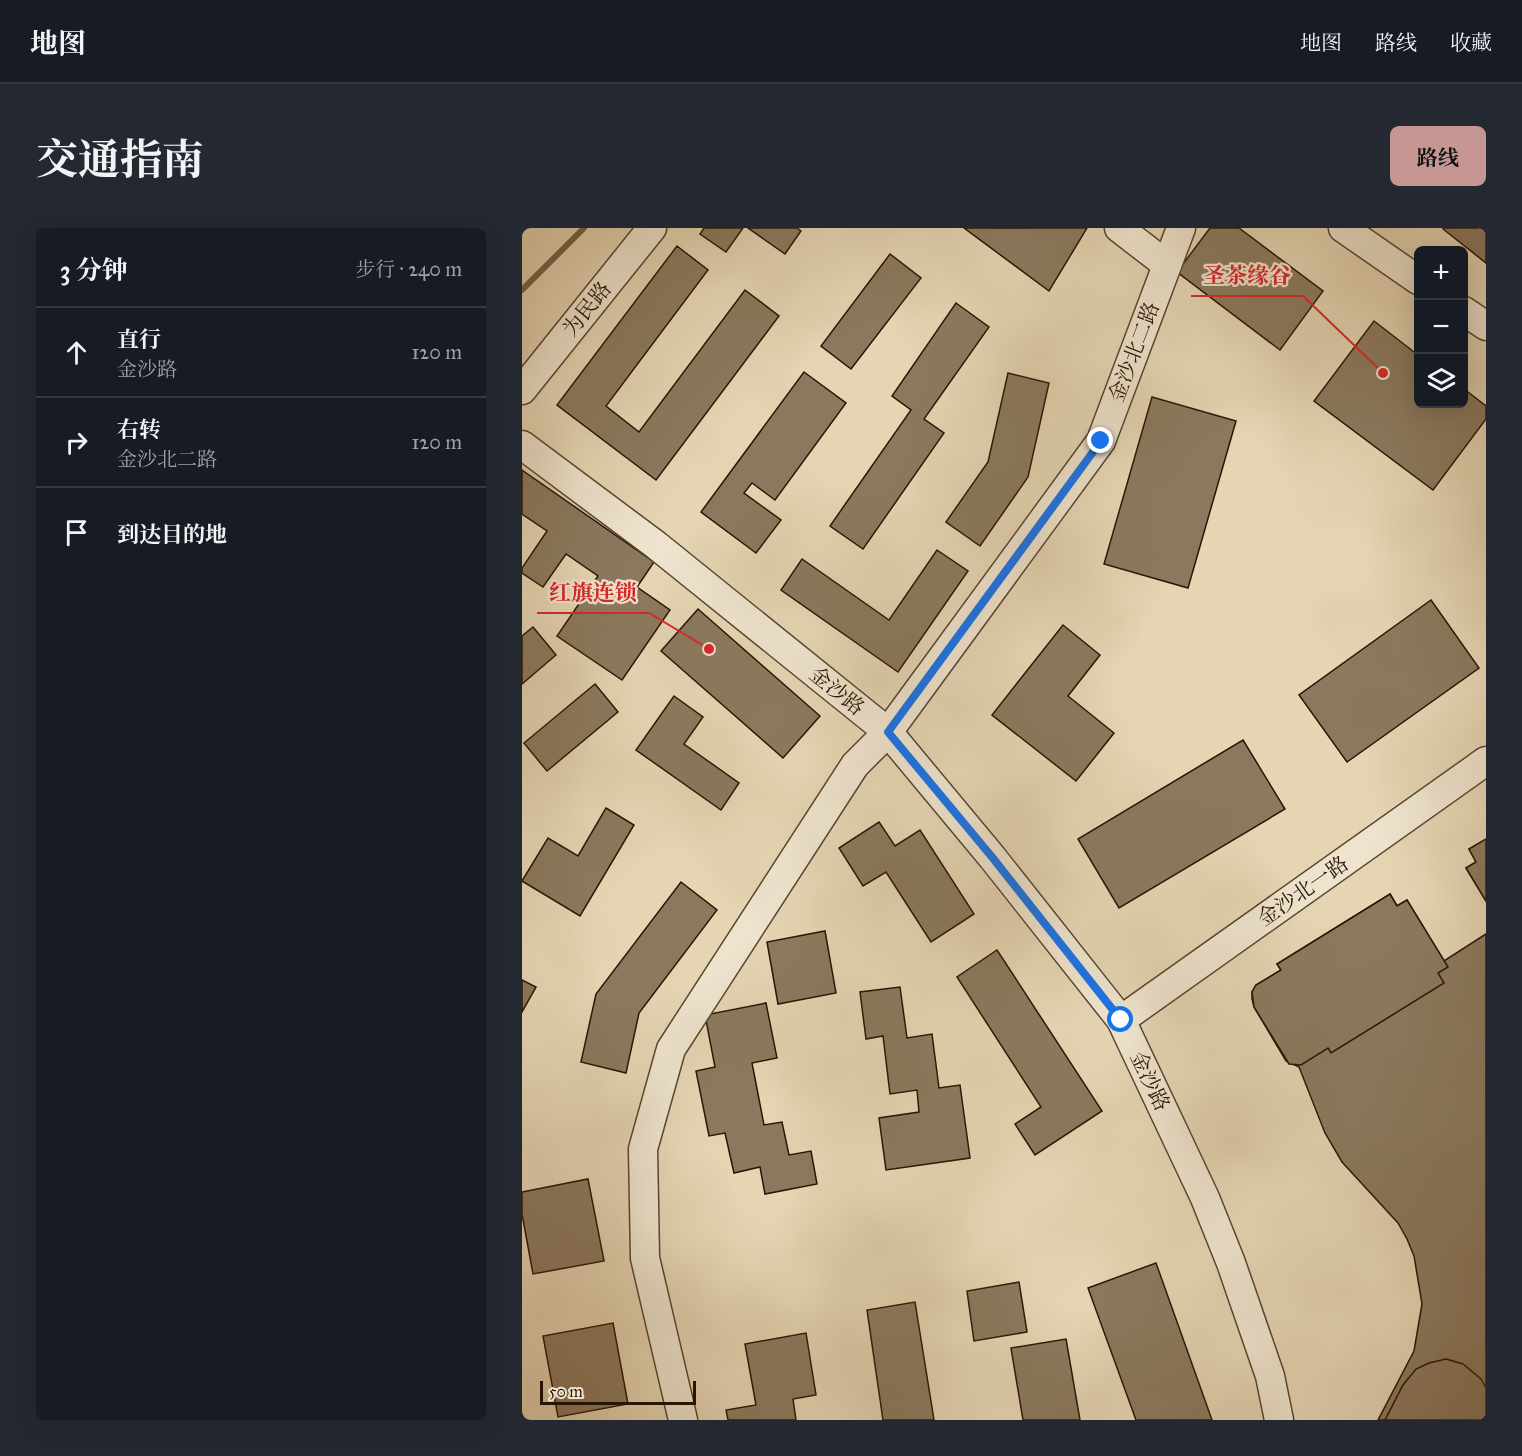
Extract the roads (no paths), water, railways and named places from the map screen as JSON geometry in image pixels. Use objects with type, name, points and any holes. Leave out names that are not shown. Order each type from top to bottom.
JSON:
[{"type":"street","name":"为民路","points":[[522,390],[652,228]]},
{"type":"street","points":[[1119,228],[1167,265]]},
{"type":"street","name":"金沙北二路","points":[[683,1420],[645,1258],[643,1149],[671,1049],[855,765],[888,732],[1101,441],[1181,228]]},
{"type":"street","points":[[1343,228],[1414,277]]},
{"type":"street","points":[[1468,314],[1486,326]]},
{"type":"street","name":"金沙路","points":[[522,445],[656,545],[888,732],[992,857],[1121,1020],[1205,1198],[1231,1263],[1270,1376],[1279,1420]]},
{"type":"street","name":"金沙北一路","points":[[1121,1020],[1486,761]]},
{"type":"waterway","points":[[522,290],[584,228]]},
{"type":"place","name":"圣茶缘谷","points":[[1383,373]]},
{"type":"place","name":"红旗连锁","points":[[709,649]]}]
